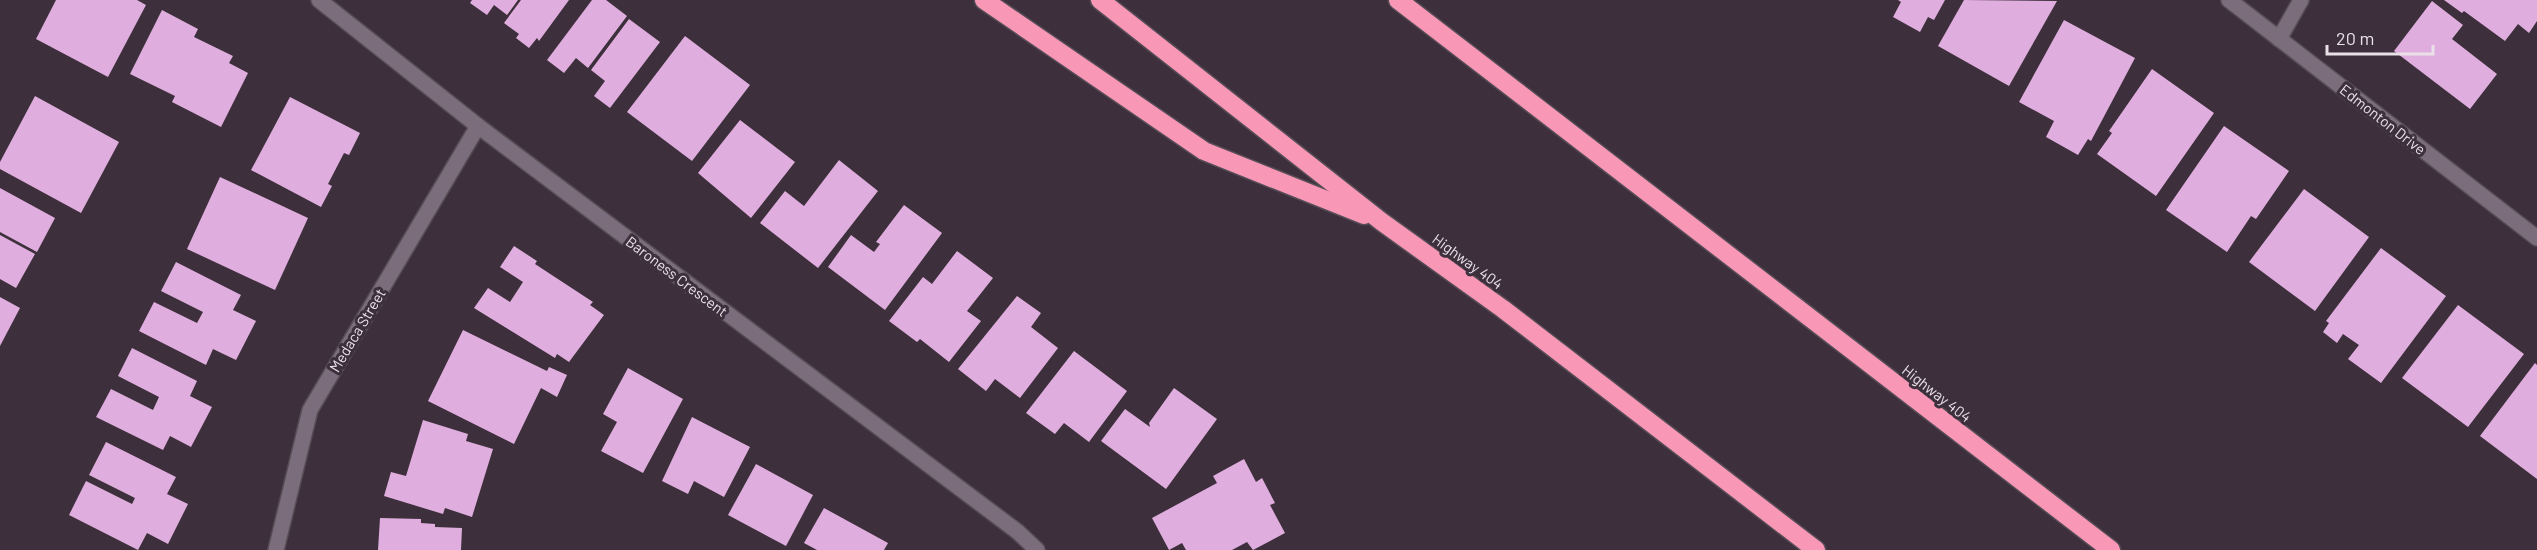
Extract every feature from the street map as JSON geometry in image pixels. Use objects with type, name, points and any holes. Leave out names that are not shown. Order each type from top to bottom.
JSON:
[{"type":"highway","points":[[984,0],[1204,151],[1382,222]]},
{"type":"highway","name":"Highway 404","points":[[1100,0],[1382,222],[1503,309],[1816,550]]},
{"type":"highway","name":"Highway 404","points":[[1398,0],[2111,550]]},
{"type":"street","name":"Baroness Crescent","points":[[319,0],[478,126],[1009,525],[1037,550]]},
{"type":"street","name":"Edmonton Drive","points":[[2229,0],[2537,238]]},
{"type":"street","points":[[2279,39],[2301,0]]},
{"type":"street","name":"Medaca Street","points":[[276,550],[310,410],[478,126]]},
{"type":"building","points":[[56,0],[137,0],[146,5],[108,77],[36,39]]},
{"type":"building","points":[[472,0],[518,0],[507,15],[494,5],[487,15],[470,3]]},
{"type":"building","points":[[521,0],[569,0],[539,41],[537,38],[529,48],[516,38],[519,34],[504,23]]},
{"type":"building","points":[[592,0],[606,0],[627,16],[588,68],[576,58],[564,73],[547,60]]},
{"type":"building","points":[[1898,0],[1945,0],[1934,20],[1928,17],[1920,32],[1893,17],[1901,2]]},
{"type":"building","points":[[1964,0],[2057,1],[2009,86],[1938,46]]},
{"type":"building","points":[[2444,0],[2537,0],[2537,21],[2529,33],[2518,24],[2505,41],[2464,11],[2462,13]]},
{"type":"building","points":[[2432,1],[2463,25],[2452,39],[2497,74],[2470,109],[2394,51]]},
{"type":"building","points":[[162,10],[198,29],[194,37],[233,56],[229,63],[248,73],[221,127],[172,102],[175,96],[130,74]]},
{"type":"building","points":[[629,19],[660,42],[610,108],[594,96],[605,81],[591,70]]},
{"type":"building","points":[[2064,20],[2135,58],[2091,141],[2088,139],[2078,155],[2046,137],[2054,121],[2019,102]]},
{"type":"building","points":[[685,36],[750,85],[692,161],[627,112]]},
{"type":"building","points":[[2152,69],[2214,113],[2156,196],[2097,154],[2112,133],[2109,131]]},
{"type":"building","points":[[35,96],[119,142],[81,213],[0,169],[0,162]]},
{"type":"building","points":[[290,97],[360,133],[349,155],[344,153],[328,184],[332,186],[321,207],[251,170]]},
{"type":"building","points":[[740,120],[795,162],[751,218],[698,173]]},
{"type":"building","points":[[2224,126],[2289,171],[2256,219],[2251,216],[2227,252],[2166,210]]},
{"type":"building","points":[[839,160],[878,191],[818,268],[760,223],[785,191],[804,206]]},
{"type":"building","points":[[220,177],[308,218],[275,290],[187,249]]},
{"type":"building","points":[[0,188],[55,218],[37,252],[0,232]]},
{"type":"building","points":[[2304,189],[2369,237],[2315,311],[2249,262]]},
{"type":"building","points":[[904,205],[942,233],[885,310],[828,267],[851,235],[874,252],[880,244],[876,242]]},
{"type":"building","points":[[0,235],[35,254],[16,288],[0,279]]},
{"type":"building","points":[[514,246],[537,261],[535,264],[593,302],[590,305],[604,315],[569,362],[557,354],[555,358],[474,308],[488,288],[510,302],[523,282],[500,267]]},
{"type":"building","points":[[2381,248],[2446,296],[2381,383],[2348,359],[2359,345],[2343,334],[2337,343],[2323,332],[2329,323],[2326,321]]},
{"type":"building","points":[[957,251],[993,278],[967,311],[981,321],[949,362],[920,339],[917,342],[889,321],[923,277],[932,284]]},
{"type":"building","points":[[176,262],[241,295],[233,310],[256,321],[236,360],[213,349],[206,365],[139,331],[154,302],[197,323],[203,312],[161,291]]},
{"type":"building","points":[[1017,296],[1041,313],[1031,327],[1058,348],[1020,398],[995,379],[986,391],[958,369]]},
{"type":"building","points":[[0,297],[20,308],[0,346]]},
{"type":"building","points":[[2458,305],[2524,354],[2468,427],[2402,378]]},
{"type":"building","points":[[463,330],[547,371],[549,367],[567,375],[557,397],[541,388],[514,444],[428,401]]},
{"type":"building","points":[[132,348],[197,381],[190,396],[212,407],[191,447],[170,436],[163,450],[96,417],[111,389],[153,410],[159,397],[118,376]]},
{"type":"building","points":[[1074,351],[1127,391],[1089,442],[1064,423],[1055,434],[1026,413]]},
{"type":"building","points":[[2535,363],[2537,365],[2537,479],[2480,436]]},
{"type":"building","points":[[628,368],[683,399],[643,473],[601,451],[617,422],[603,414]]},
{"type":"building","points":[[1174,388],[1217,419],[1166,489],[1101,441],[1125,409],[1150,427],[1149,423]]},
{"type":"building","points":[[692,417],[750,447],[724,497],[694,481],[688,494],[662,481]]},
{"type":"building","points":[[423,420],[468,434],[466,441],[493,449],[472,517],[445,508],[443,514],[384,496],[391,472],[406,476]]},
{"type":"building","points":[[106,442],[176,477],[167,494],[188,504],[168,544],[147,533],[138,550],[69,515],[86,481],[132,504],[135,498],[89,475]]},
{"type":"building","points":[[1244,459],[1256,482],[1262,478],[1275,503],[1270,505],[1285,533],[1253,550],[1247,542],[1232,550],[1186,550],[1182,543],[1169,550],[1152,518],[1217,483],[1213,476]]},
{"type":"building","points":[[756,464],[813,495],[786,546],[728,515]]},
{"type":"building","points":[[824,508],[888,543],[884,550],[817,550],[804,543]]},
{"type":"building","points":[[380,518],[421,519],[421,523],[435,524],[435,527],[462,528],[461,550],[378,550]]}]
